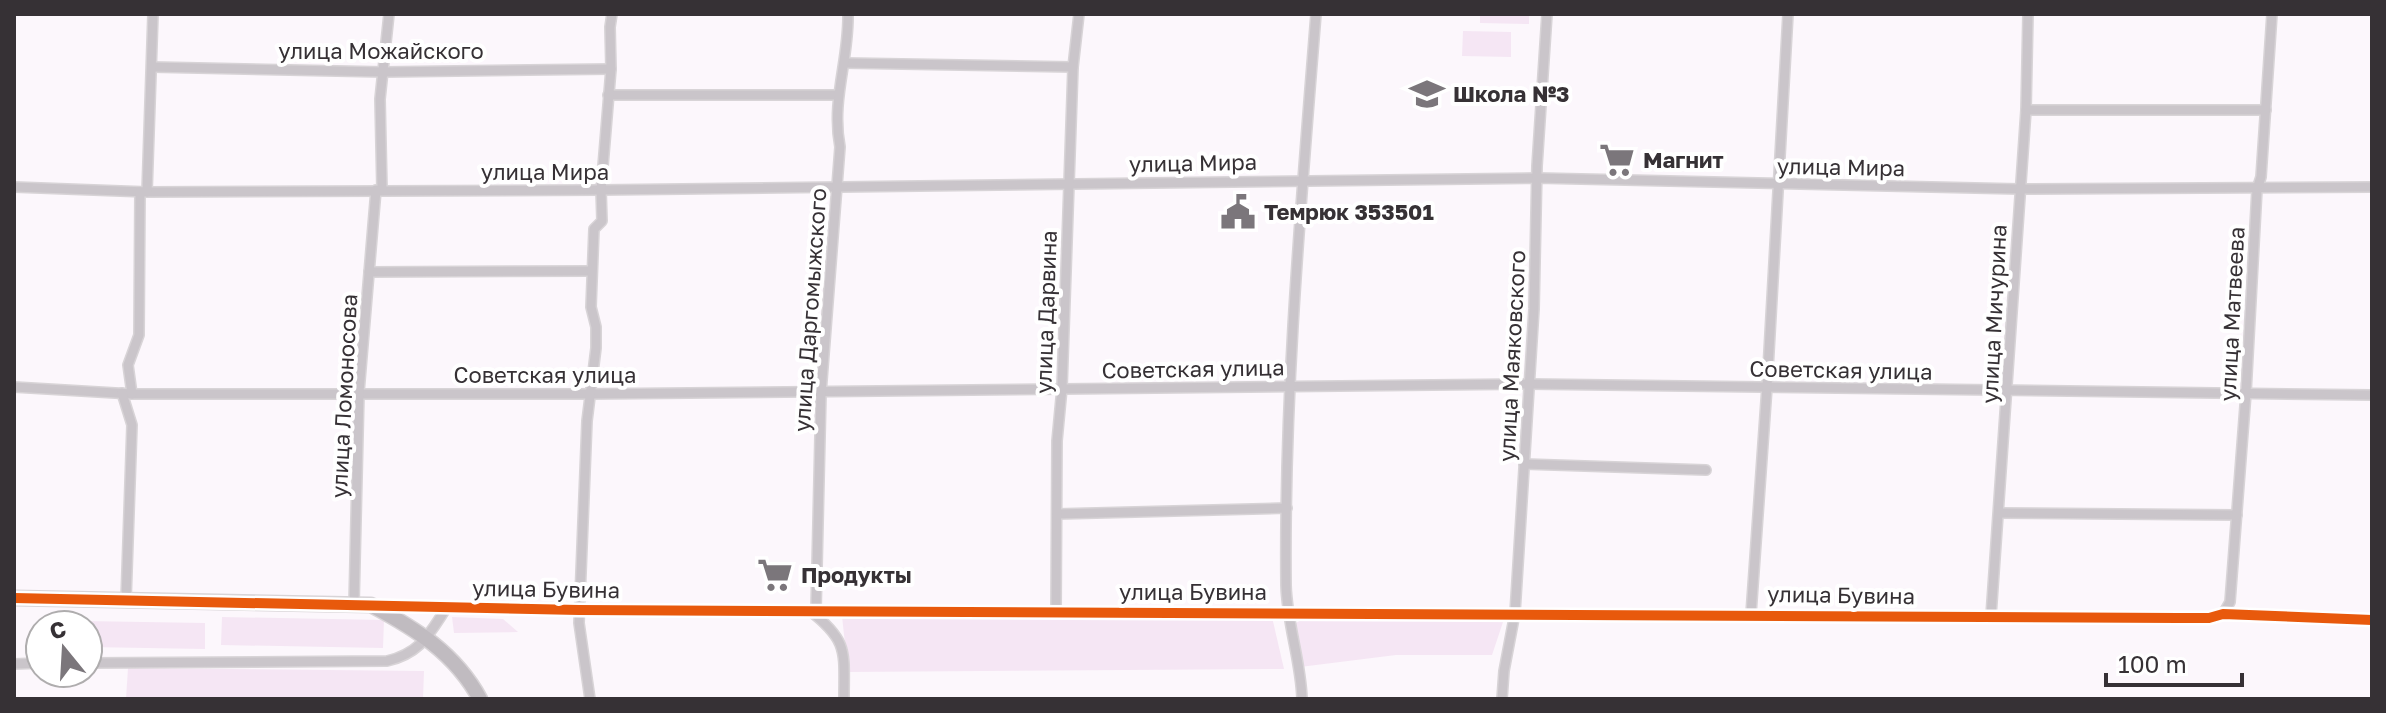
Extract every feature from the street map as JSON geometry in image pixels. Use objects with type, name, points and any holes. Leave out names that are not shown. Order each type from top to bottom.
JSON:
[{"type":"street","points":[[126,600],[132,425],[127,393],[128,365],[139,335],[153,14]]},
{"type":"street","name":"улица Ломоносова","points":[[354,604],[359,392],[379,190],[380,99],[389,14]]},
{"type":"street","points":[[590,699],[579,610],[587,421],[596,348],[591,271],[594,229],[602,221],[601,190],[611,69],[612,14]]},
{"type":"street","name":"улица Даргомыжского","points":[[813,610],[821,393],[840,147],[836,126],[837,95],[844,63],[848,14]]},
{"type":"street","name":"улица Дарвина","points":[[1056,611],[1057,441],[1062,388],[1073,67],[1079,14]]},
{"type":"street","points":[[1302,699],[1287,612],[1287,508],[1303,179],[1316,14]]},
{"type":"street","name":"улица Маяковского","points":[[1502,699],[1515,613],[1547,14]]},
{"type":"street","points":[[1751,614],[1788,14]]},
{"type":"street","name":"улица Мичурина","points":[[1991,616],[2026,110],[2028,14]]},
{"type":"street","name":"улица Матвеева","points":[[2223,614],[2230,602],[2257,189],[2261,177],[2272,14]]},
{"type":"street","points":[[844,63],[1073,67]]},
{"type":"street","name":"улица Можайского","points":[[152,67],[384,72],[611,69]]},
{"type":"street","points":[[608,95],[837,95]]},
{"type":"street","points":[[2026,110],[2266,110]]},
{"type":"street","name":"улица Мира","points":[[14,187],[144,192],[601,190],[1537,178],[2019,189],[2372,187]]},
{"type":"street","points":[[369,272],[591,271]]},
{"type":"street","name":"Советская улица","points":[[14,387],[127,393],[590,394],[1529,384],[2372,395]]},
{"type":"street","points":[[1524,464],[1706,470]]},
{"type":"street","points":[[1057,514],[1287,508]]},
{"type":"street","points":[[1999,513],[2237,515]]},
{"type":"street","name":"улица Бувина","points":[[14,598],[579,610],[2209,618],[2223,614],[2372,620]]},
{"type":"street","points":[[371,605],[428,638],[456,663],[480,699]]},
{"type":"street","points":[[104,663],[387,661],[414,650],[428,638],[447,607]]},
{"type":"street","points":[[813,610],[839,639],[844,655],[844,699]]},
{"type":"shaded area","points":[[1480,14],[1529,14],[1529,24],[1480,23]]},
{"type":"shaded area","points":[[1463,31],[1511,32],[1511,57],[1462,56]]},
{"type":"shaded area","points":[[842,616],[1272,617],[1284,669],[848,672]]},
{"type":"shaded area","points":[[222,617],[384,620],[383,648],[221,645]]},
{"type":"shaded area","points":[[452,617],[503,619],[518,632],[454,633]]},
{"type":"shaded area","points":[[1304,618],[1492,618],[1503,622],[1492,655],[1396,655],[1300,667],[1293,625]]},
{"type":"shaded area","points":[[104,621],[205,623],[205,649],[104,647]]},
{"type":"shaded area","points":[[128,668],[424,671],[423,699],[126,699]]},
{"type":"cycle path","points":[[14,598],[579,610],[2178,618],[2209,618],[2223,614],[2372,620]]},
{"type":"place","name":"Школа №3","points":[[1427,94]]},
{"type":"place","name":"Магнит","points":[[1617,160]]},
{"type":"place","name":"Темрюк 353501","points":[[1238,212]]},
{"type":"place","name":"Продукты","points":[[775,575]]}]
